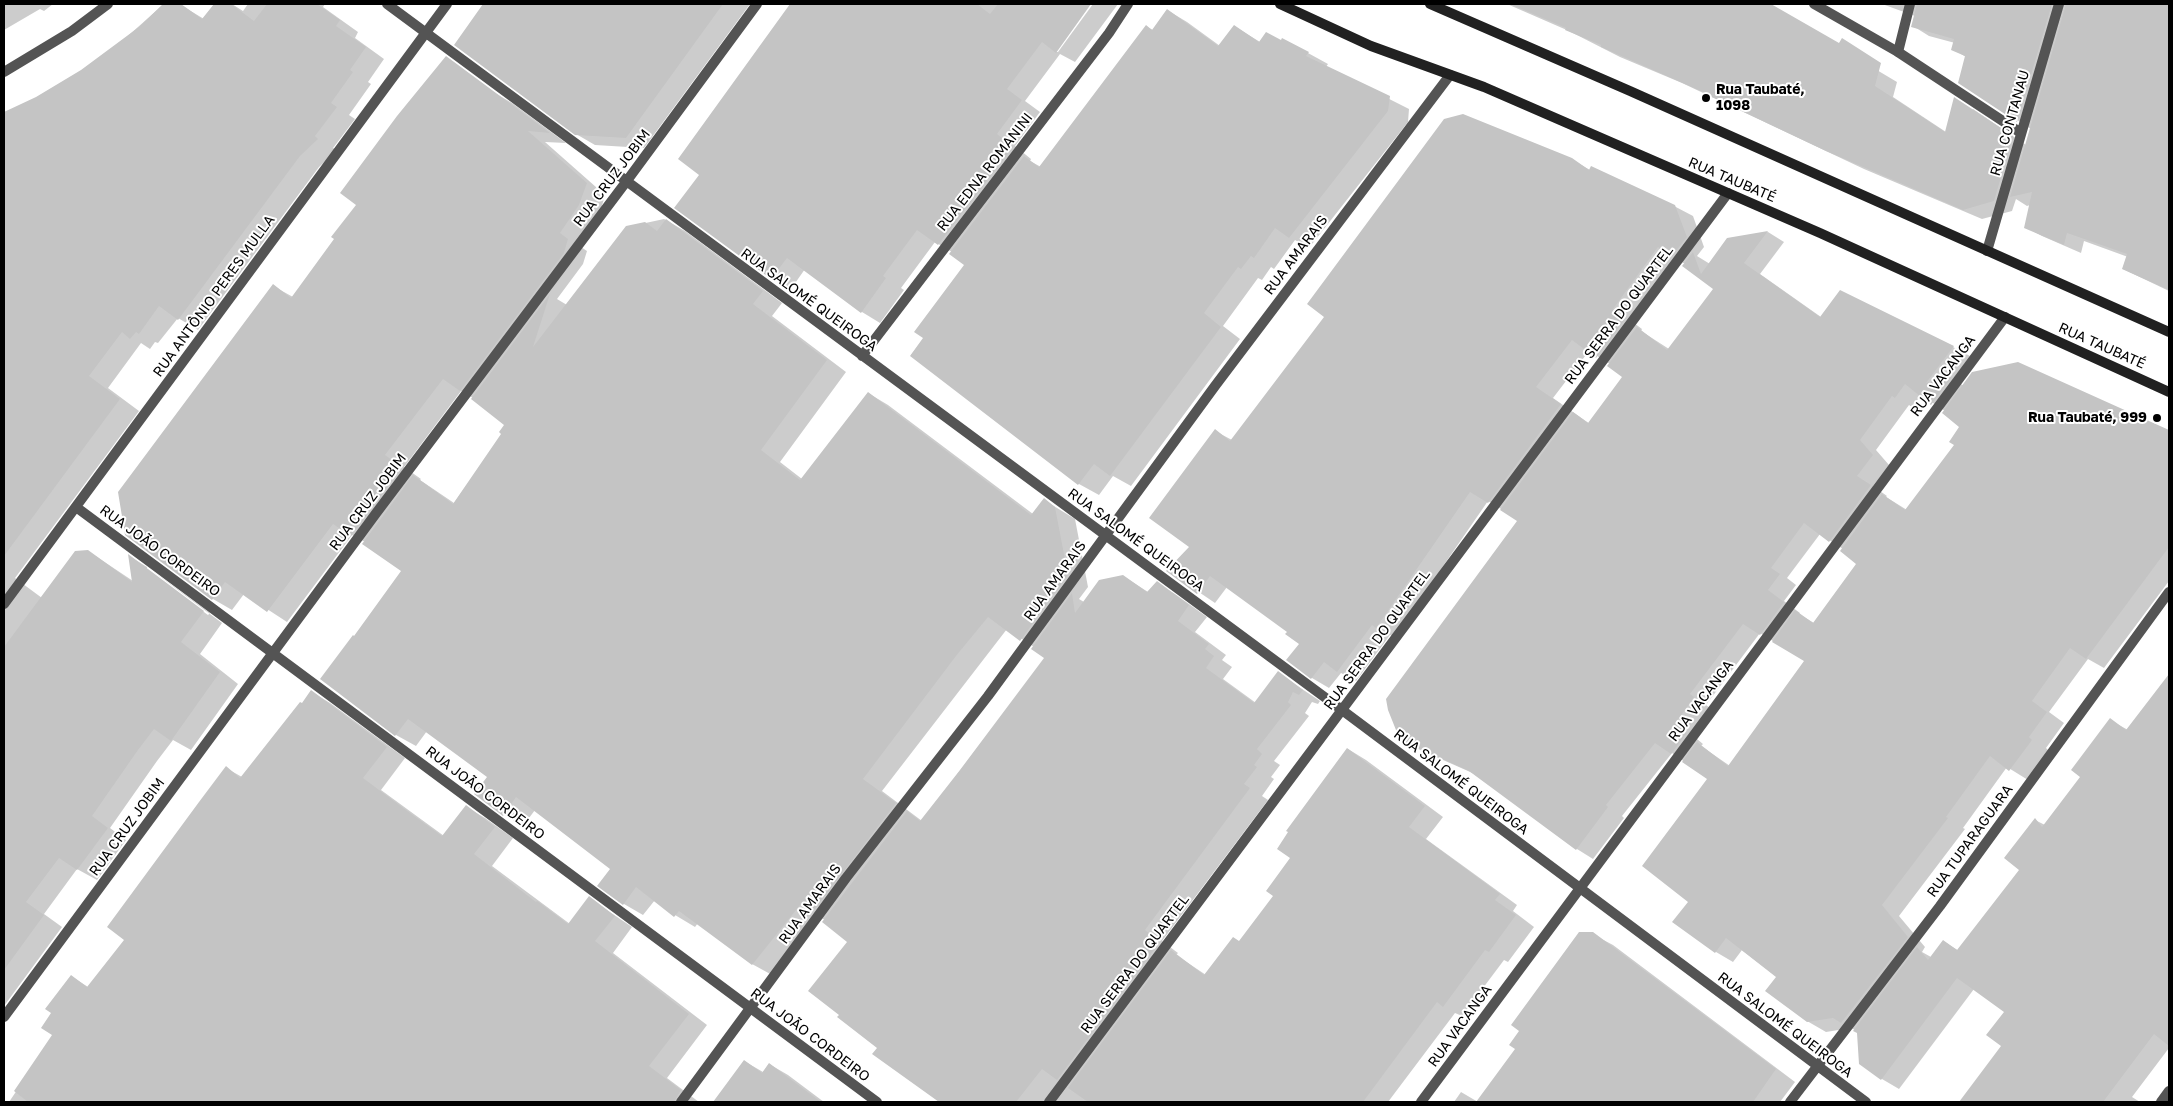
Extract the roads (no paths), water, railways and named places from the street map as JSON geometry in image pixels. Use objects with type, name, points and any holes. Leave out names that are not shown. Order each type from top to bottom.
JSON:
[{"type":"main road","name":"RUA TAUBATÉ","points":[[1280,4],[1371,46],[1493,91],[1728,193],[2169,392]]},
{"type":"main road","points":[[1430,4],[2169,332]]},
{"type":"street","points":[[4,72],[72,31],[108,4]]},
{"type":"street","name":"RUA SALOMÉ QUEIROGA","points":[[387,4],[1342,710],[1866,1102]]},
{"type":"street","name":"RUA ANTÔNIO PERES MULLA","points":[[4,604],[447,4]]},
{"type":"street","name":"RUA CRUZ JOBIM","points":[[4,1017],[273,652],[626,182],[756,4]]},
{"type":"street","name":"RUA EDNA ROMANINI","points":[[862,356],[1104,40],[1128,4]]},
{"type":"street","points":[[1814,4],[1898,52],[2021,134]]},
{"type":"street","points":[[1898,52],[1910,4]]},
{"type":"street","name":"RUA CONTANAU","points":[[1988,251],[2059,4]]},
{"type":"street","name":"RUA AMARAIS","points":[[681,1102],[846,878],[988,696],[1215,386],[1450,75]]},
{"type":"street","name":"RUA SERRA DO QUARTEL","points":[[1049,1102],[1728,193]]},
{"type":"street","name":"RUA VACANGA","points":[[1421,1102],[1578,888],[2005,317]]},
{"type":"street","name":"RUA JOÃO CORDEIRO","points":[[76,507],[877,1102]]},
{"type":"street","name":"RUA TUPARAGUARA","points":[[1790,1102],[1940,906],[2169,592]]},
{"type":"street","points":[[2161,1102],[2169,1091]]},
{"type":"place","name":"Rua Taubaté, 1098","points":[[1706,98]]},
{"type":"place","name":"Rua Taubaté, 999","points":[[2157,418]]}]
